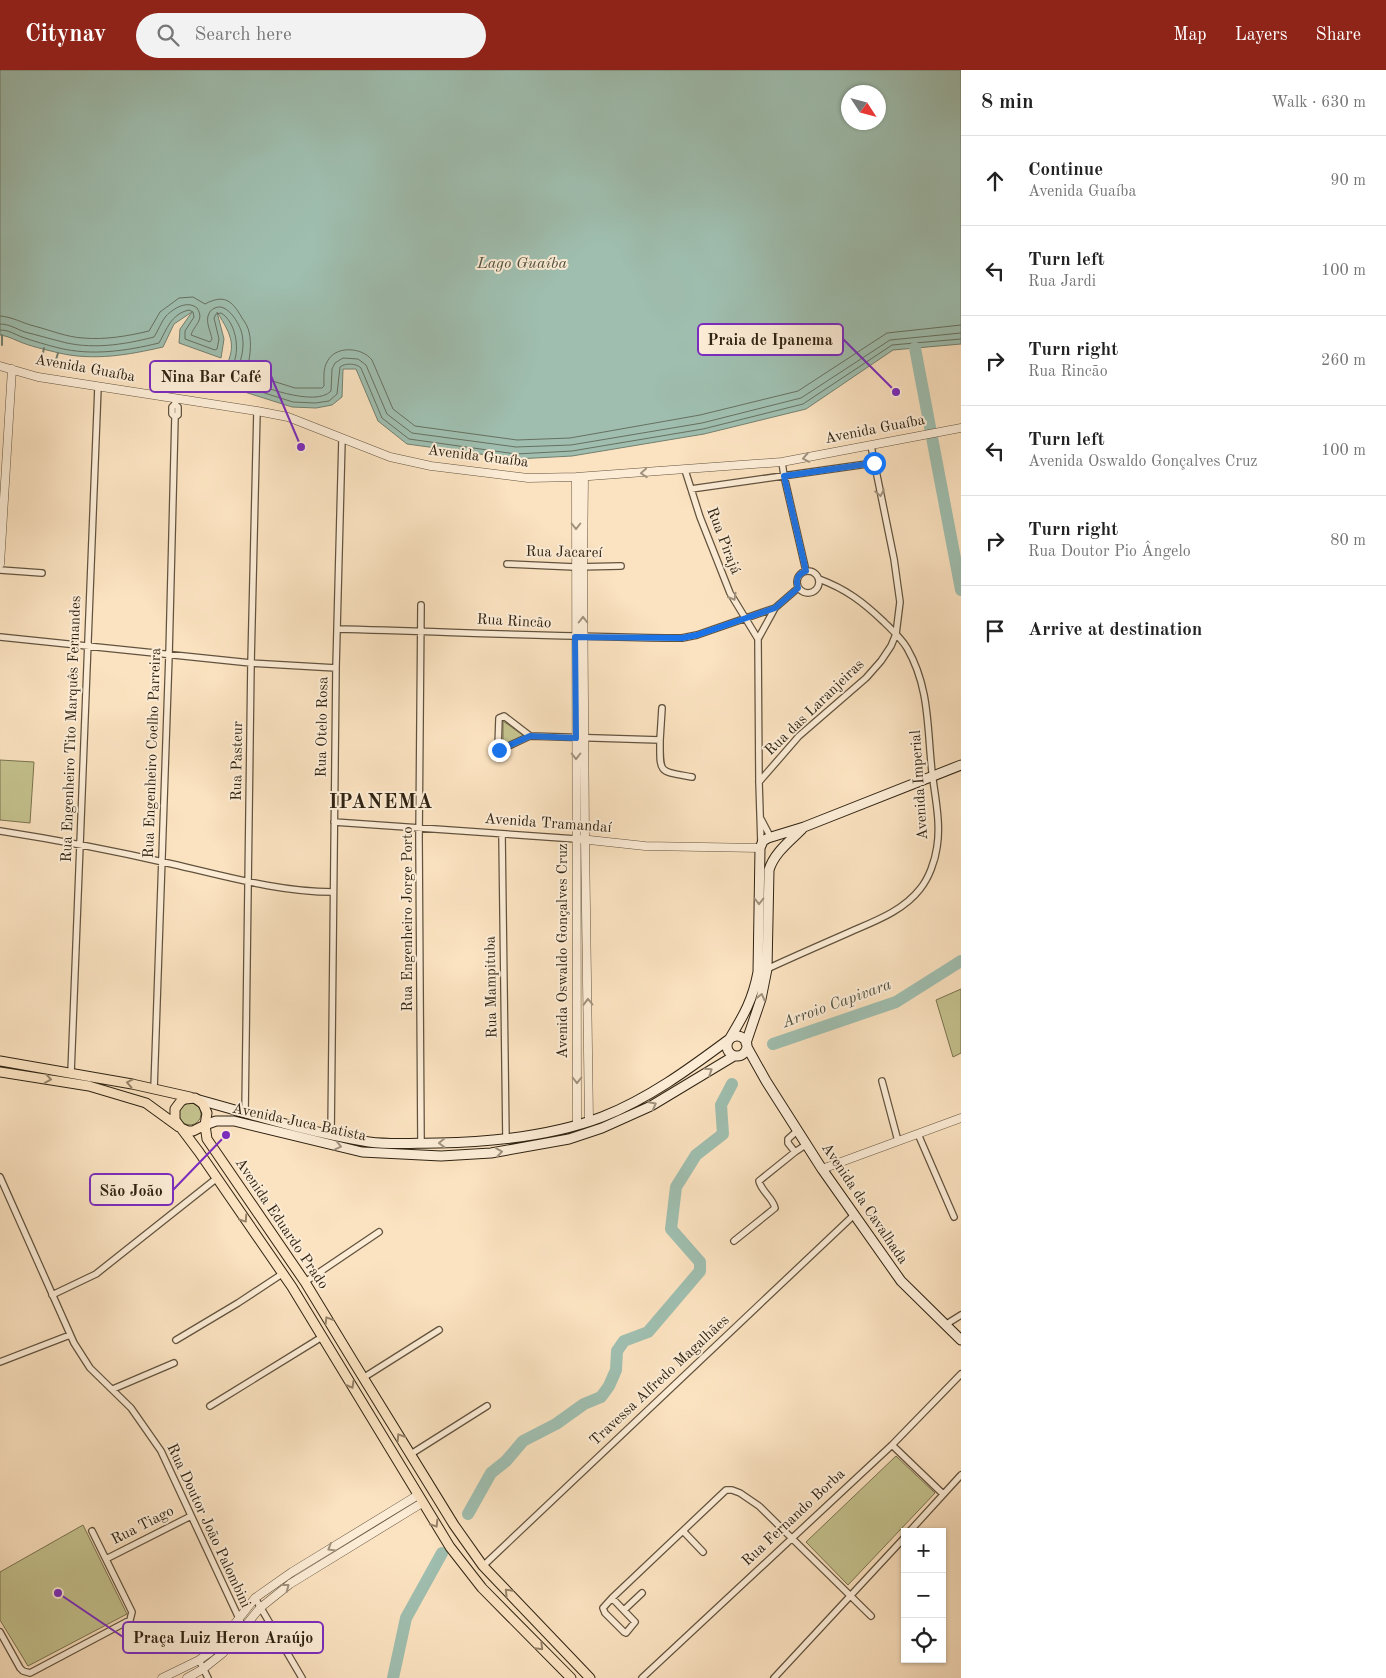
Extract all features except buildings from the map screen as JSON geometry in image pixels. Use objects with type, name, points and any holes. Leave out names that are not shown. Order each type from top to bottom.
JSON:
[{"type":"main road","points":[[772,838],[779,842],[777,854],[769,870],[767,969],[761,999],[745,1051],[736,1056],[730,1054],[726,1048],[754,992],[758,972],[761,848],[765,839],[804,827],[961,765]]},
{"type":"main road","points":[[761,848],[767,858],[777,854],[804,827]]},
{"type":"main road","points":[[729,1039],[738,1036],[745,1040],[746,1045]]},
{"type":"main road","name":"Avenida Juca Batista","points":[[0,1062],[154,1089],[195,1098],[331,1135],[371,1142],[470,1142],[506,1139],[577,1125],[603,1116],[656,1090],[729,1039]]},
{"type":"main road","name":"Avenida da Cavalhada","points":[[746,1045],[760,1071],[822,1169],[901,1282],[961,1340]]},
{"type":"main road","name":"Avenida Juca Batista","points":[[179,1127],[193,1131],[216,1121],[234,1121],[362,1152],[441,1156],[490,1153],[569,1139],[602,1128],[651,1106],[736,1056]]},
{"type":"main road","name":"Avenida da Cavalhada","points":[[736,1056],[760,1071]]},
{"type":"main road","points":[[0,1072],[89,1086],[108,1091],[146,1103],[179,1127]]},
{"type":"main road","points":[[179,1127],[174,1114],[177,1104],[185,1099],[195,1098]]},
{"type":"main road","name":"Avenida Eduardo Prado","points":[[195,1098],[206,1108],[205,1125],[207,1139],[305,1282],[454,1525],[483,1566],[590,1678]]},
{"type":"main road","name":"Avenida Eduardo Prado","points":[[179,1127],[217,1178],[282,1274],[450,1547],[482,1588],[571,1678]]},
{"type":"main road","points":[[334,1356],[344,1354],[353,1361]]},
{"type":"main road","points":[[420,1499],[427,1492],[426,1478]]},
{"type":"street","name":"Avenida Guaíba","points":[[0,366],[38,377],[175,401],[257,411],[288,417],[390,456],[431,466],[528,478],[584,477],[782,462],[961,428]]},
{"type":"street","points":[[0,564],[12,369]]},
{"type":"street","name":"Rua Engenheiro Tito Marquês Fernandes","points":[[71,1073],[98,387]]},
{"type":"street","name":"Rua Engenheiro Coelho Parreira","points":[[154,1089],[169,655],[174,417],[172,407],[175,401]]},
{"type":"street","name":"Rua Pasteur","points":[[245,1113],[251,663],[257,411]]},
{"type":"street","name":"Rua Otelo Rosa","points":[[331,1135],[336,668],[342,439]]},
{"type":"street","name":"Rua das Laranjeiras","points":[[759,782],[799,736],[866,678],[891,646],[896,634],[900,602],[871,446]]},
{"type":"street","points":[[782,462],[806,571]]},
{"type":"street","name":"Avenida Guaíba","points":[[691,489],[874,463]]},
{"type":"street","name":"Rua Pirajá","points":[[685,470],[700,516],[730,593],[758,639]]},
{"type":"street","name":"Avenida Oswaldo Gonçalves Cruz","points":[[576,477],[579,567],[580,739],[587,935],[589,1121]]},
{"type":"street","name":"Avenida Oswaldo Gonçalves Cruz","points":[[579,567],[584,477]]},
{"type":"street","name":"Rua Jacareí","points":[[507,564],[579,567],[621,566]]},
{"type":"street","points":[[0,570],[42,573]]},
{"type":"street","points":[[806,571],[812,571],[819,579],[816,590],[807,594],[801,592],[796,583],[797,577],[806,571]]},
{"type":"street","name":"Avenida Imperial","points":[[767,969],[884,917],[907,902],[921,888],[933,866],[937,848],[938,814],[932,777],[928,713],[921,679],[906,647],[896,634],[861,601],[838,586],[819,579]]},
{"type":"street","name":"Rua Rincão","points":[[337,629],[420,630],[579,637],[682,638],[697,635],[775,608],[798,588]]},
{"type":"street","name":"Rua Engenheiro Jorge Porto","points":[[421,605],[421,1143]]},
{"type":"street","points":[[761,848],[758,639],[775,608]]},
{"type":"street","points":[[0,637],[251,663],[336,668]]},
{"type":"street","points":[[662,708],[660,765],[668,773],[692,777]]},
{"type":"street","points":[[530,736],[504,716],[499,718],[499,750],[530,736],[660,740]]},
{"type":"street","name":"Avenida Oswaldo Gonçalves Cruz","points":[[577,1125],[576,839],[580,739]]},
{"type":"street","points":[[760,817],[772,838]]},
{"type":"street","name":"Avenida Tramandaí","points":[[334,822],[502,835],[585,839],[645,846],[761,848]]},
{"type":"street","points":[[0,831],[80,844],[248,881],[293,889],[333,892]]},
{"type":"street","name":"Rua Mampituba","points":[[502,835],[506,1139]]},
{"type":"street","points":[[577,935],[587,935]]},
{"type":"street","points":[[578,1022],[588,1022]]},
{"type":"street","points":[[882,1081],[898,1141]]},
{"type":"street","points":[[822,1169],[961,1118]]},
{"type":"street","points":[[795,1152],[788,1143],[788,1140],[798,1130]]},
{"type":"street","points":[[918,1134],[954,1216]]},
{"type":"street","points":[[734,1241],[775,1208],[759,1182],[807,1144]]},
{"type":"street","name":"Rua Doutor João Palombini","points":[[0,1177],[74,1343],[90,1368],[132,1408],[161,1451],[244,1629]]},
{"type":"street","points":[[52,1295],[96,1274],[217,1178]]},
{"type":"street","name":"Travessa Alfredo Magalhães","points":[[483,1566],[854,1215]]},
{"type":"street","points":[[305,1282],[379,1232]]},
{"type":"street","points":[[176,1340],[282,1274]]},
{"type":"street","points":[[945,1325],[961,1315]]},
{"type":"street","points":[[363,1378],[439,1330]]},
{"type":"street","points":[[0,1362],[70,1334]]},
{"type":"street","points":[[210,1406],[322,1337]]},
{"type":"street","points":[[113,1389],[174,1363]]},
{"type":"street","name":"Rua Fernando Borba","points":[[642,1678],[892,1445],[961,1374]]},
{"type":"street","points":[[410,1454],[487,1406]]},
{"type":"street","points":[[892,1445],[944,1494]]},
{"type":"street","points":[[913,1528],[961,1475]]},
{"type":"street","points":[[612,1598],[635,1622],[626,1632],[603,1608],[612,1598],[684,1532],[726,1490],[732,1490],[759,1506],[871,1616]]},
{"type":"street","points":[[162,1678],[199,1660],[219,1644],[255,1598],[292,1572],[370,1524],[420,1499]]},
{"type":"street","points":[[186,1678],[203,1669],[223,1653],[260,1608],[290,1584],[374,1532],[420,1499]]},
{"type":"street","name":"Rua Tiago","points":[[106,1559],[191,1516]]},
{"type":"street","points":[[370,1524],[374,1532]]},
{"type":"street","points":[[0,1632],[20,1668],[30,1673],[127,1622],[132,1616],[132,1612],[92,1532]]},
{"type":"street","points":[[684,1532],[703,1552]]},
{"type":"street","points":[[355,1533],[360,1540]]},
{"type":"street","points":[[774,1678],[901,1541]]},
{"type":"street","points":[[624,1610],[642,1593]]},
{"type":"street","points":[[255,1598],[302,1678]]},
{"type":"street","points":[[199,1660],[208,1678]]},
{"type":"shaded area","points":[[503,721],[524,736],[503,746]]},
{"type":"shaded area","points":[[0,760],[34,762],[30,823],[0,820]]},
{"type":"shaded area","points":[[961,989],[961,1053],[953,1057],[936,1000]]},
{"type":"shaded area","points":[[190,1103],[198,1106],[201,1114],[198,1122],[190,1125],[182,1122],[179,1114],[182,1106]]},
{"type":"shaded area","points":[[896,1456],[935,1493],[848,1585],[806,1542]]},
{"type":"shaded area","points":[[83,1525],[127,1614],[28,1666],[0,1620],[0,1572]]},
{"type":"water","name":"Lago Guaíba","points":[[0,70],[961,70],[961,344],[893,350],[806,409],[704,434],[572,456],[516,459],[407,444],[378,421],[356,369],[343,369],[342,397],[332,405],[316,408],[292,407],[232,388],[222,373],[230,356],[231,342],[217,312],[224,339],[221,358],[179,343],[180,329],[192,312],[174,324],[163,347],[124,355],[85,357],[59,353],[22,343],[0,335]]},
{"type":"waterway","points":[[2,335],[2,345]]},
{"type":"waterway","points":[[42,358],[44,348]]},
{"type":"waterway","name":"Arroio Capivara","points":[[915,348],[961,590]]},
{"type":"waterway","points":[[55,363],[58,353]]},
{"type":"waterway","name":"Arroio Capivara","points":[[773,1044],[896,1002],[961,961]]},
{"type":"waterway","name":"Arroio Capivara","points":[[468,1514],[491,1473],[506,1461],[523,1441],[556,1424],[584,1404],[601,1397],[609,1386],[616,1370],[617,1351],[624,1341],[648,1332],[700,1271],[700,1262],[671,1229],[676,1187],[696,1155],[723,1134],[721,1105],[732,1084]]},
{"type":"waterway","name":"Arroio Capivara","points":[[393,1678],[406,1618],[442,1553]]},
{"type":"place","name":"Praia de Ipanema","points":[[896,392]]},
{"type":"place","name":"Nina Bar Café","points":[[301,447]]},
{"type":"place","name":"São João","points":[[226,1135]]},
{"type":"place","name":"Praça Luiz Heron Araújo","points":[[58,1593]]},
{"type":"district","name":"IPANEMA","points":[[381,803]]},
{"type":"route","points":[[499,750],[530,736],[576,738],[575,637],[682,638],[697,635],[775,608],[798,588],[796,583],[797,577],[806,571],[784,476],[874,463]]}]
